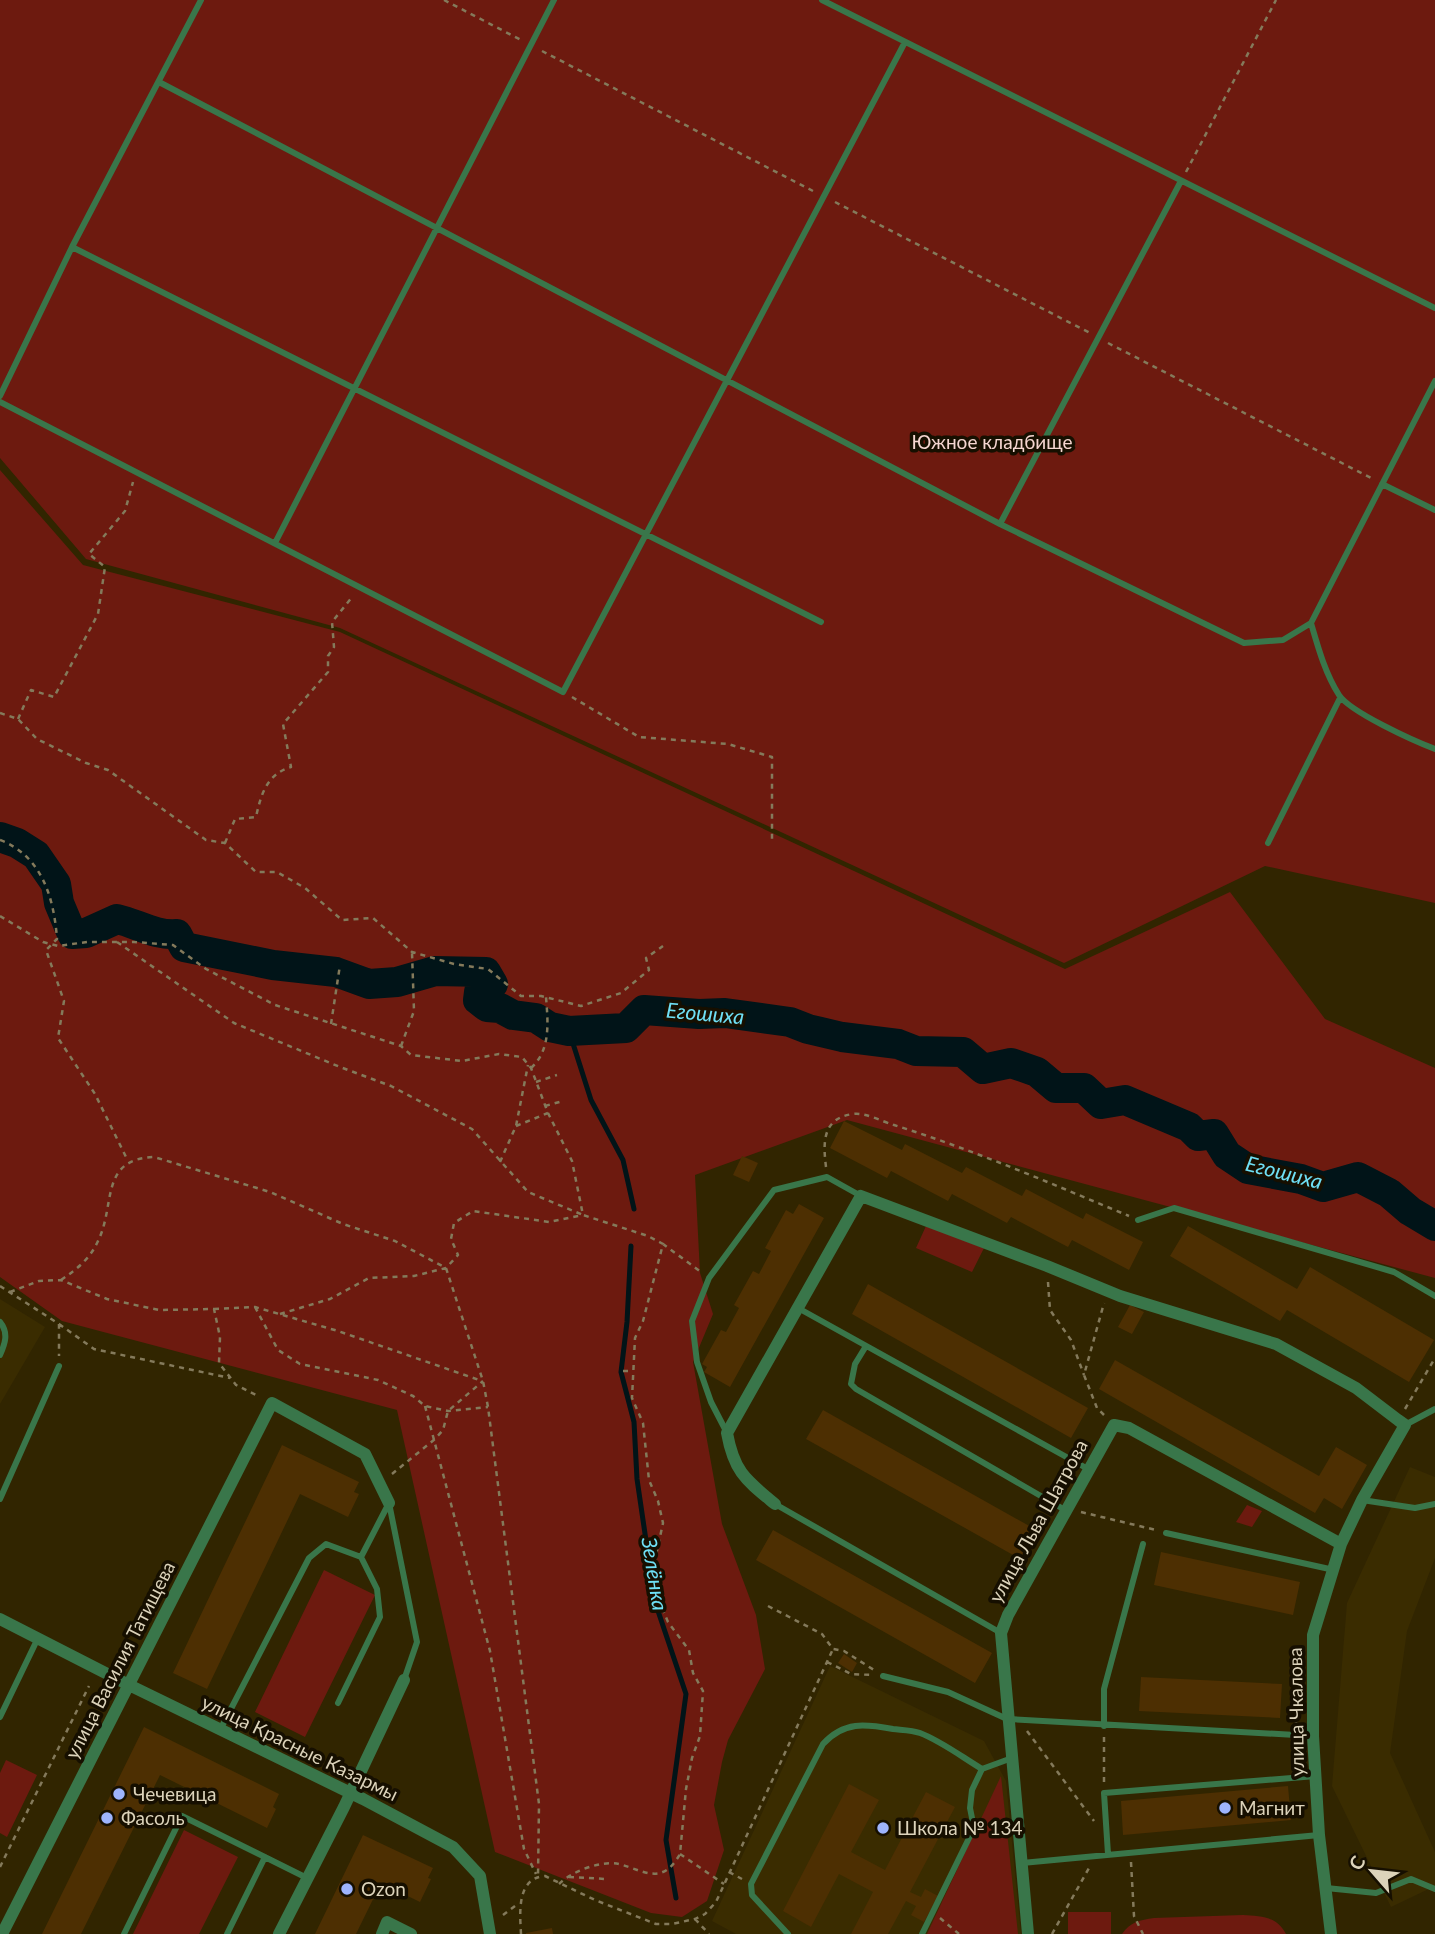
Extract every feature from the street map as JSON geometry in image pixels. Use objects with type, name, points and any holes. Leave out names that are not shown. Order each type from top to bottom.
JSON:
[{"type":"street","points":[[775,1504],[744,1479],[731,1454],[727,1433],[861,1196],[1120,1296],[1276,1345],[1356,1388],[1404,1419]]},
{"type":"street","points":[[271,1403],[365,1454],[389,1503]]},
{"type":"street","name":"улица Василия Татищева","points":[[2,1934],[271,1403]]},
{"type":"street","name":"улица Чкалова","points":[[1331,1934],[1319,1835],[1313,1736],[1313,1635],[1341,1544],[1404,1419]]},
{"type":"street","points":[[1114,1425],[1129,1429],[1341,1544]]},
{"type":"street","name":"улица Льва Шатрова","points":[[1028,1934],[1012,1758],[1013,1720],[1001,1633],[1066,1508],[1114,1425]]},
{"type":"street","name":"улица Красные Казармы","points":[[0,1619],[350,1792],[453,1846],[480,1876],[490,1934]]},
{"type":"street","points":[[279,1934],[404,1680]]},
{"type":"street","points":[[382,1934],[387,1923],[411,1934]]},
{"type":"lane","points":[[0,396],[72,247],[201,0]]},
{"type":"lane","points":[[275,543],[554,0]]},
{"type":"lane","points":[[822,0],[1435,308]]},
{"type":"lane","points":[[0,402],[563,692],[905,42]]},
{"type":"lane","points":[[159,82],[1000,524],[1244,643],[1283,640],[1311,623],[1435,381]]},
{"type":"lane","points":[[1000,524],[1181,181]]},
{"type":"lane","points":[[72,247],[821,622]]},
{"type":"lane","points":[[1382,484],[1435,510]]},
{"type":"lane","points":[[1311,623],[1322,659],[1340,698],[1396,733],[1435,749]]},
{"type":"lane","points":[[1268,842],[1340,698]]},
{"type":"lane","points":[[727,1433],[711,1402],[697,1362],[692,1321],[709,1278],[774,1190],[827,1177],[861,1196]]},
{"type":"lane","points":[[1139,1220],[1174,1208],[1394,1272],[1435,1296]]},
{"type":"lane","points":[[798,1308],[1088,1469]]},
{"type":"lane","points":[[0,1322],[4,1326],[6,1340],[0,1355]]},
{"type":"lane","points":[[866,1346],[853,1370],[851,1384],[856,1389],[1066,1508]]},
{"type":"lane","points":[[0,1499],[59,1366]]},
{"type":"lane","points":[[1404,1419],[1435,1409]]},
{"type":"lane","points":[[1363,1500],[1415,1508],[1435,1504]]},
{"type":"lane","points":[[361,1557],[389,1503]]},
{"type":"lane","points":[[389,1503],[417,1642],[404,1680]]},
{"type":"lane","points":[[775,1504],[1001,1633]]},
{"type":"lane","points":[[1166,1533],[1334,1570]]},
{"type":"lane","points":[[220,1730],[309,1558],[326,1544],[361,1557],[377,1589],[380,1617],[338,1703]]},
{"type":"lane","points":[[1104,1726],[1104,1689],[1143,1544]]},
{"type":"lane","points":[[0,1717],[38,1638]]},
{"type":"lane","points":[[883,1676],[948,1692],[1013,1720],[1313,1736]]},
{"type":"lane","points":[[788,1934],[752,1895],[751,1884],[823,1744],[831,1736],[847,1726],[858,1724],[919,1733],[982,1769]]},
{"type":"lane","points":[[922,1934],[974,1828],[970,1808],[972,1790],[982,1769],[1012,1758]]},
{"type":"lane","points":[[1108,1854],[1104,1793],[1316,1776]]},
{"type":"lane","points":[[124,1934],[182,1816],[307,1878]]},
{"type":"lane","points":[[1022,1863],[1319,1835]]},
{"type":"lane","points":[[227,1934],[265,1857]]},
{"type":"lane","points":[[1326,1888],[1376,1893],[1412,1880],[1435,1889]]},
{"type":"path","points":[[444,0],[1382,484]]},
{"type":"path","points":[[1181,181],[1276,0]]},
{"type":"path","points":[[18,719],[31,690],[54,697],[98,614],[105,568],[89,554],[125,511],[136,472]]},
{"type":"path","points":[[225,843],[235,818],[256,817],[261,794],[276,771],[290,766],[283,724],[328,672],[328,656],[334,648],[331,622],[360,587]]},
{"type":"path","points":[[563,692],[639,737],[728,744],[772,757],[772,839]]},
{"type":"path","points":[[0,713],[18,719],[37,739],[86,763],[108,770],[206,840],[225,843],[256,872],[277,872],[296,883],[342,920],[373,918],[412,952],[454,964],[488,969],[521,996],[546,997],[581,1006],[621,993],[649,970],[646,958],[663,946]]},
{"type":"path","points":[[0,840],[32,861],[47,886],[55,910],[57,939],[46,950],[64,1001],[58,1038],[96,1094],[128,1161]]},
{"type":"path","points":[[0,916],[52,945],[87,942],[173,945],[206,969],[275,1005],[401,1046],[411,1055],[462,1061],[499,1054],[522,1057],[529,1066],[545,1107],[572,1161],[583,1215]]},
{"type":"path","points":[[117,942],[234,1023],[391,1086],[472,1129],[528,1192],[583,1215],[648,1236],[701,1273]]},
{"type":"path","points":[[401,1046],[414,1011],[412,952]]},
{"type":"path","points":[[331,1024],[341,965]]},
{"type":"path","points":[[500,1161],[516,1126],[529,1066],[540,1060],[545,1048],[548,1017],[546,997]]},
{"type":"path","points":[[536,1082],[557,1075]]},
{"type":"path","points":[[545,1107],[563,1101]]},
{"type":"path","points":[[516,1126],[548,1113]]},
{"type":"path","points":[[827,1177],[823,1147],[825,1132],[838,1119],[855,1113],[946,1142],[1139,1220]]},
{"type":"path","points":[[61,1280],[79,1268],[99,1240],[118,1172],[128,1161],[139,1157],[154,1157],[270,1192],[343,1224],[395,1241],[446,1268],[483,1381],[488,1407],[539,1804],[538,1877]]},
{"type":"path","points":[[280,1314],[330,1299],[369,1278],[414,1276],[446,1268],[458,1255],[451,1239],[454,1223],[473,1211],[549,1222],[583,1215]]},
{"type":"path","points":[[559,1884],[566,1877],[588,1867],[617,1864],[644,1874],[657,1874],[675,1863],[680,1854],[686,1789],[692,1758],[700,1736],[703,1691],[693,1673],[689,1650],[668,1622],[660,1603],[655,1560],[663,1523],[649,1480],[643,1423],[632,1398],[635,1338],[643,1321],[663,1244]]},
{"type":"path","points":[[1047,1266],[1050,1310],[1072,1340],[1097,1408],[1114,1425]]},
{"type":"path","points":[[10,1292],[39,1282],[61,1280],[107,1298],[159,1310],[255,1307],[338,1331],[483,1381]]},
{"type":"path","points":[[0,1286],[94,1349],[230,1378]]},
{"type":"path","points":[[255,1307],[278,1350],[300,1364],[378,1380],[413,1396],[425,1406],[448,1411],[488,1407]]},
{"type":"path","points":[[214,1309],[220,1337],[219,1363],[236,1385],[271,1403]]},
{"type":"path","points":[[59,1324],[59,1366]]},
{"type":"path","points":[[1084,1375],[1097,1326]]},
{"type":"path","points":[[1404,1419],[1435,1358]]},
{"type":"path","points":[[623,1371],[632,1371]]},
{"type":"path","points":[[380,1485],[435,1439],[443,1430],[448,1411],[483,1381]]},
{"type":"path","points":[[425,1406],[490,1651],[524,1849],[538,1877]]},
{"type":"path","points":[[1066,1508],[1166,1533]]},
{"type":"path","points":[[768,1606],[822,1634],[833,1649],[844,1651],[883,1676]]},
{"type":"path","points":[[498,1905],[503,1915],[519,1903],[528,1885],[538,1877],[545,1876],[656,1924],[672,1924],[705,1914],[716,1902],[833,1649]]},
{"type":"path","points":[[827,1662],[851,1674],[883,1676]]},
{"type":"path","points":[[0,1867],[89,1686]]},
{"type":"path","points":[[1013,1720],[1107,1838]]},
{"type":"path","points":[[1104,1726],[1104,1793]]},
{"type":"path","points":[[1130,1852],[1134,1916],[1143,1934]]},
{"type":"path","points":[[680,1854],[724,1884]]},
{"type":"path","points":[[1052,1934],[1096,1855]]},
{"type":"path","points":[[566,1877],[606,1879]]},
{"type":"path","points":[[519,1903],[521,1934]]},
{"type":"path","points":[[934,1912],[959,1934]]},
{"type":"path","points":[[695,1919],[709,1934]]},
{"type":"shaded area","points":[[0,1299],[45,1327],[0,1404]]},
{"type":"shaded area","points":[[1410,1467],[1435,1477],[1435,1558],[1407,1631],[1390,1753],[1435,1852],[1435,1886],[1391,1907],[1332,1786],[1347,1603]]},
{"type":"shaded area","name":"Школа № 134","points":[[830,1666],[984,1741],[1006,1781],[1021,1934],[736,1934],[712,1921]]},
{"type":"green space","name":"Южное кладбище","points":[[0,0],[1435,0],[1435,903],[1265,866],[1064,963],[340,628],[86,559],[0,458]]},
{"type":"green space","points":[[0,470],[83,565],[340,632],[1065,969],[1230,892],[1325,1019],[1435,1068],[1435,1278],[847,1120],[695,1175],[700,1273],[713,1314],[693,1362],[722,1524],[756,1615],[765,1669],[728,1740],[722,1762],[714,1805],[724,1850],[707,1901],[682,1917],[651,1913],[495,1852],[397,1410],[62,1321],[0,1277]]},
{"type":"green space","points":[[926,1226],[984,1248],[972,1272],[916,1248]]},
{"type":"green space","points":[[1247,1505],[1262,1511],[1252,1527],[1236,1522]]},
{"type":"green space","points":[[324,1570],[375,1595],[305,1737],[255,1712]]},
{"type":"green space","points":[[6,1760],[37,1775],[7,1837],[0,1833],[0,1773]]},
{"type":"green space","points":[[1001,1776],[1018,1934],[927,1934]]},
{"type":"green space","points":[[184,1830],[238,1857],[199,1934],[133,1934]]},
{"type":"green space","points":[[1068,1912],[1111,1912],[1111,1934],[1068,1934]]},
{"type":"green space","points":[[1243,1915],[1273,1920],[1286,1934],[1122,1934],[1132,1924],[1154,1918]]},
{"type":"building","points":[[844,1121],[902,1150],[905,1144],[962,1173],[966,1167],[1022,1196],[1026,1189],[1083,1219],[1086,1213],[1143,1242],[1129,1270],[1072,1240],[1068,1247],[1011,1217],[1007,1223],[952,1194],[948,1201],[891,1171],[887,1178],[830,1148]]},
{"type":"building","points":[[742,1156],[758,1163],[749,1182],[733,1175]]},
{"type":"building","points":[[799,1204],[824,1218],[730,1387],[704,1372],[707,1367],[702,1364],[721,1330],[726,1332],[739,1308],[734,1305],[753,1271],[759,1274],[771,1251],[765,1248],[786,1210],[793,1214]]},
{"type":"building","points":[[1188,1226],[1297,1289],[1310,1267],[1434,1340],[1409,1382],[1287,1310],[1280,1321],[1170,1256]]},
{"type":"building","points":[[868,1284],[1088,1408],[1071,1438],[852,1314]]},
{"type":"building","points":[[1130,1305],[1144,1312],[1132,1334],[1118,1327]]},
{"type":"building","points":[[1115,1360],[1319,1476],[1336,1447],[1367,1465],[1342,1509],[1324,1498],[1315,1513],[1099,1389]]},
{"type":"building","points":[[823,1410],[1040,1532],[1024,1561],[806,1439]]},
{"type":"building","points":[[282,1445],[359,1482],[354,1492],[359,1494],[348,1517],[300,1494],[207,1689],[173,1673]]},
{"type":"building","points":[[773,1530],[992,1653],[975,1683],[756,1560]]},
{"type":"building","points":[[1161,1552],[1300,1582],[1293,1615],[1154,1585]]},
{"type":"building","points":[[844,1654],[857,1663],[852,1672],[838,1663]]},
{"type":"building","points":[[1141,1677],[1282,1684],[1280,1718],[1139,1711]]},
{"type":"building","points":[[144,1727],[279,1794],[273,1807],[276,1809],[267,1828],[160,1775],[81,1934],[42,1934]]},
{"type":"building","points":[[849,1784],[879,1800],[851,1852],[885,1870],[926,1792],[955,1807],[910,1892],[921,1897],[925,1889],[938,1896],[924,1922],[911,1915],[916,1906],[906,1901],[888,1934],[851,1934],[873,1892],[839,1874],[811,1927],[783,1911]]},
{"type":"building","points":[[1288,1786],[1291,1820],[1123,1835],[1121,1801]]},
{"type":"building","points":[[363,1835],[433,1868],[420,1902],[381,1883],[356,1934],[315,1934]]},
{"type":"building","points":[[552,1928],[553,1934],[526,1934],[526,1933]]},
{"type":"waterway","name":"Егошиха","points":[[0,837],[17,843],[36,855],[56,884],[59,903],[72,934],[86,933],[117,919],[154,931],[177,934],[184,947],[273,965],[336,972],[369,984],[397,982],[435,971],[486,972],[493,984],[479,992],[478,1000],[487,1007],[500,1008],[513,1015],[536,1018],[550,1027],[569,1031],[626,1028],[644,1010],[725,1013],[790,1022],[842,1037],[898,1044],[916,1051],[963,1052],[983,1069],[1011,1063],[1037,1072],[1056,1088],[1084,1088],[1101,1104],[1125,1100],[1189,1127],[1198,1136],[1214,1134],[1227,1155],[1248,1169],[1301,1179],[1323,1187],[1358,1177],[1389,1193],[1410,1211],[1435,1226]]},
{"type":"waterway","name":"Зелёнка","points":[[569,1031],[591,1100],[623,1160],[634,1209]]},
{"type":"waterway","name":"Зелёнка","points":[[631,1246],[621,1372],[634,1422],[637,1479],[655,1602],[686,1694],[666,1840],[676,1898]]},
{"type":"place","name":"Чечевица","points":[[119,1794]]},
{"type":"place","name":"Магнит","points":[[1225,1808]]},
{"type":"place","name":"Фасоль","points":[[107,1818]]},
{"type":"place","name":"Школа № 134","points":[[883,1828]]},
{"type":"place","name":"Ozon","points":[[347,1889]]}]
